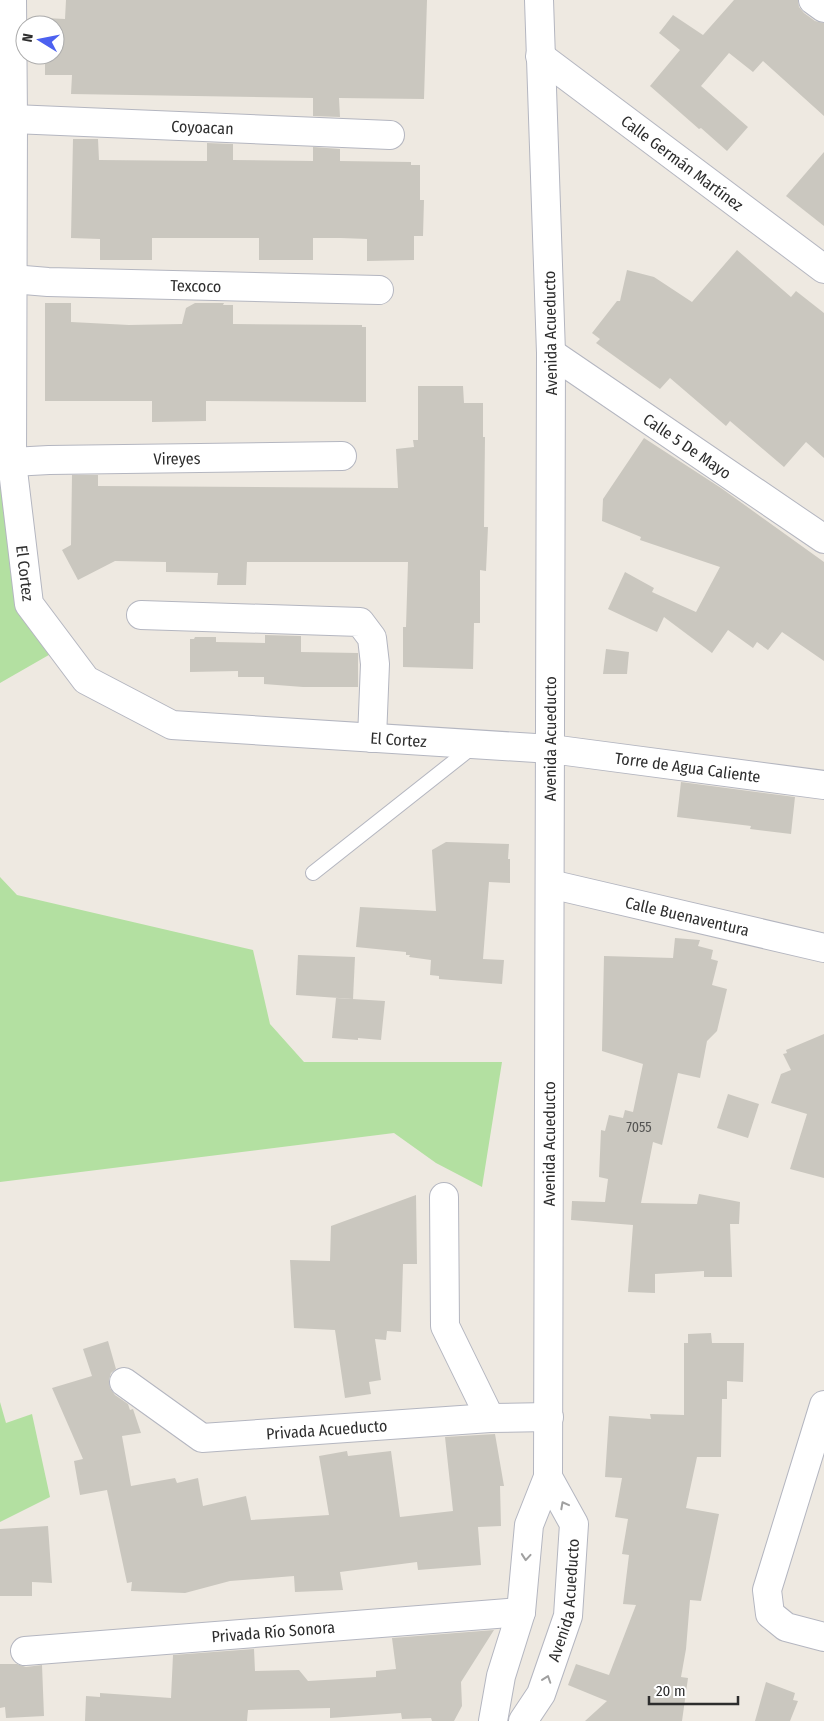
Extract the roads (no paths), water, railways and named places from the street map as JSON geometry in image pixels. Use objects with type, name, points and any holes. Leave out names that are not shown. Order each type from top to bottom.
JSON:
[{"type":"street","name":"El Cortez","points":[[12,0],[7,112],[12,279],[12,462],[29,604],[86,680],[172,726],[551,749]]},
{"type":"street","name":"Avenida Acueducto","points":[[499,1717],[501,1676],[522,1612],[529,1525],[548,1477],[551,353],[538,0]]},
{"type":"street","points":[[813,0],[824,8]]},
{"type":"street","name":"Calle Germán Martínez","points":[[540,56],[824,269]]},
{"type":"street","name":"Coyoacan","points":[[7,112],[390,135]]},
{"type":"street","name":"Texcoco","points":[[12,279],[48,282],[380,290]]},
{"type":"street","name":"Calle 5 De Mayo","points":[[551,353],[824,539]]},
{"type":"street","name":"Vireyes","points":[[12,462],[342,456]]},
{"type":"street","points":[[141,615],[360,622],[372,638],[375,664],[372,738]]},
{"type":"street","name":"Torre de Agua Caliente","points":[[551,749],[824,785]]},
{"type":"street","name":"Calle Buenaventura","points":[[550,884],[824,948]]},
{"type":"street","points":[[444,1197],[445,1326],[490,1418]]},
{"type":"street","name":"Privada Acueducto","points":[[124,1382],[202,1438],[490,1418],[549,1417]]},
{"type":"street","points":[[824,1405],[767,1590],[770,1614],[786,1627],[824,1637]]},
{"type":"street","name":"Avenida Acueducto","points":[[523,1721],[541,1694],[568,1616],[574,1524],[548,1477]]},
{"type":"street","name":"Privada Río Sonora","points":[[25,1651],[522,1612]]},
{"type":"lane","points":[[313,874],[475,745]]}]
